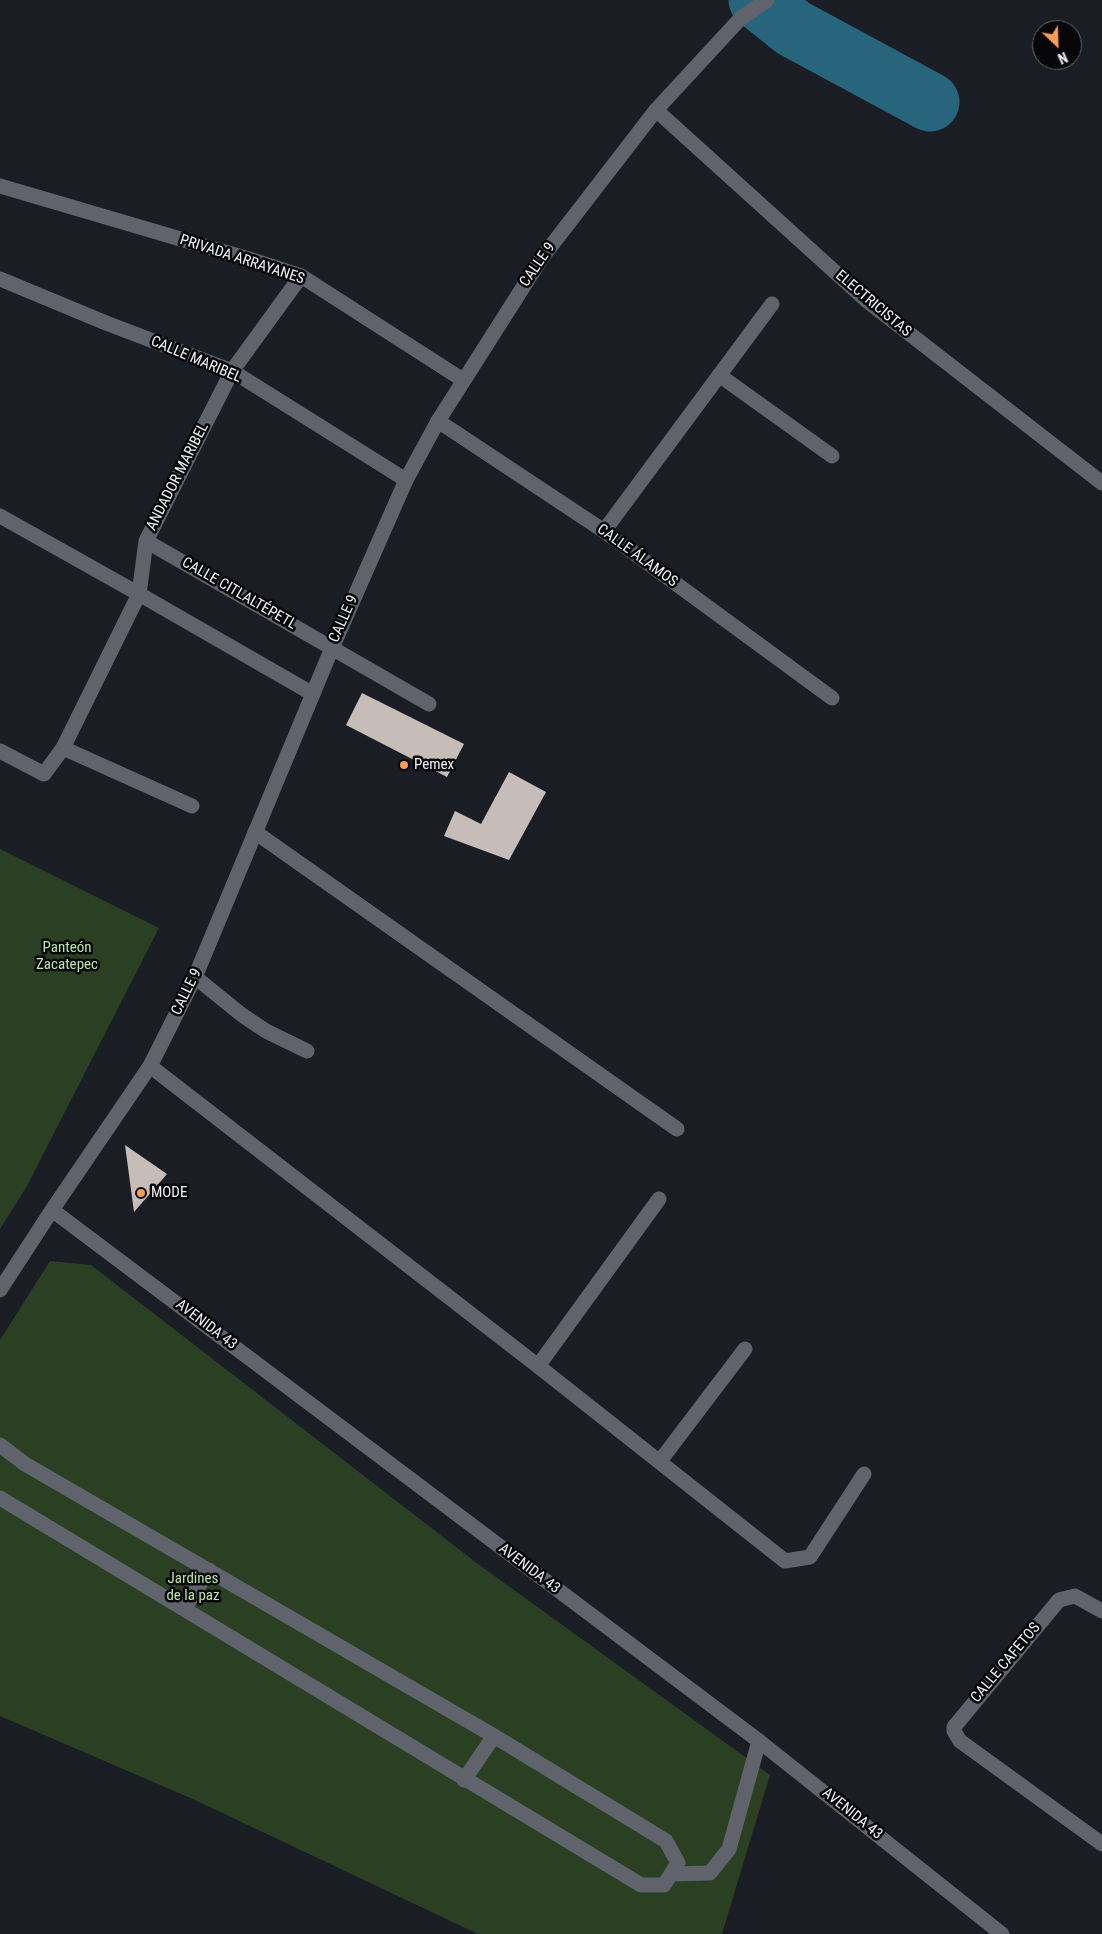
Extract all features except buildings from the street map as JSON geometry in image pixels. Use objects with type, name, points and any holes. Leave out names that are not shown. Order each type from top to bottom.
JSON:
[{"type":"street","name":"CALLE 9","points":[[0,1290],[150,1066],[195,977],[332,648],[406,480],[438,421],[541,259],[656,110],[740,19],[767,0]]},
{"type":"street","name":"ELECTRICISTAS","points":[[656,110],[866,300],[1102,483]]},
{"type":"street","name":"PRIVADA ARRAYANES","points":[[0,186],[301,276],[463,380]]},
{"type":"street","name":"ANDADOR MARIBEL","points":[[0,751],[44,774],[63,748],[140,594],[146,540],[232,372],[301,276]]},
{"type":"street","name":"CALLE MARIBEL","points":[[0,279],[232,372],[406,480]]},
{"type":"street","points":[[604,531],[772,304]]},
{"type":"street","points":[[720,375],[832,456]]},
{"type":"street","name":"CALLE ÁLAMOS","points":[[438,421],[604,531],[832,698]]},
{"type":"street","points":[[0,516],[313,694]]},
{"type":"street","name":"CALLE CITLALTÉPETL","points":[[146,540],[429,704]]},
{"type":"street","points":[[63,748],[192,806]]},
{"type":"street","points":[[255,832],[677,1129]]},
{"type":"street","points":[[195,977],[242,1015],[266,1031],[307,1051]]},
{"type":"street","points":[[150,1066],[660,1461],[785,1561],[810,1557],[864,1474]]},
{"type":"street","points":[[538,1366],[659,1199]]},
{"type":"street","name":"AVENIDA 43","points":[[52,1210],[759,1741],[1002,1934]]},
{"type":"street","points":[[660,1461],[744,1349]]},
{"type":"street","points":[[0,1444],[25,1464],[494,1736],[666,1841],[678,1863],[664,1885],[641,1885],[464,1780],[0,1498]]},
{"type":"street","points":[[184,1609],[209,1570]]},
{"type":"street","name":"CALLE CAFETOS","points":[[1102,1611],[1075,1596],[1059,1600],[956,1722],[954,1731],[960,1741],[1102,1844]]},
{"type":"street","points":[[464,1780],[494,1736]]},
{"type":"street","points":[[671,1874],[710,1873],[729,1849],[759,1741]]},
{"type":"green space","name":"Panteón Zacatepec","points":[[0,849],[159,928],[27,1186],[0,1229]]},
{"type":"green space","name":"Jardines de la paz","points":[[50,1261],[91,1265],[478,1564],[770,1775],[722,1934],[478,1934],[195,1800],[0,1716],[0,1340]]},
{"type":"waterway","points":[[758,0],[793,28],[930,102]]},
{"type":"place","name":"Pemex","points":[[404,765]]},
{"type":"place","name":"MODE","points":[[141,1193]]}]
